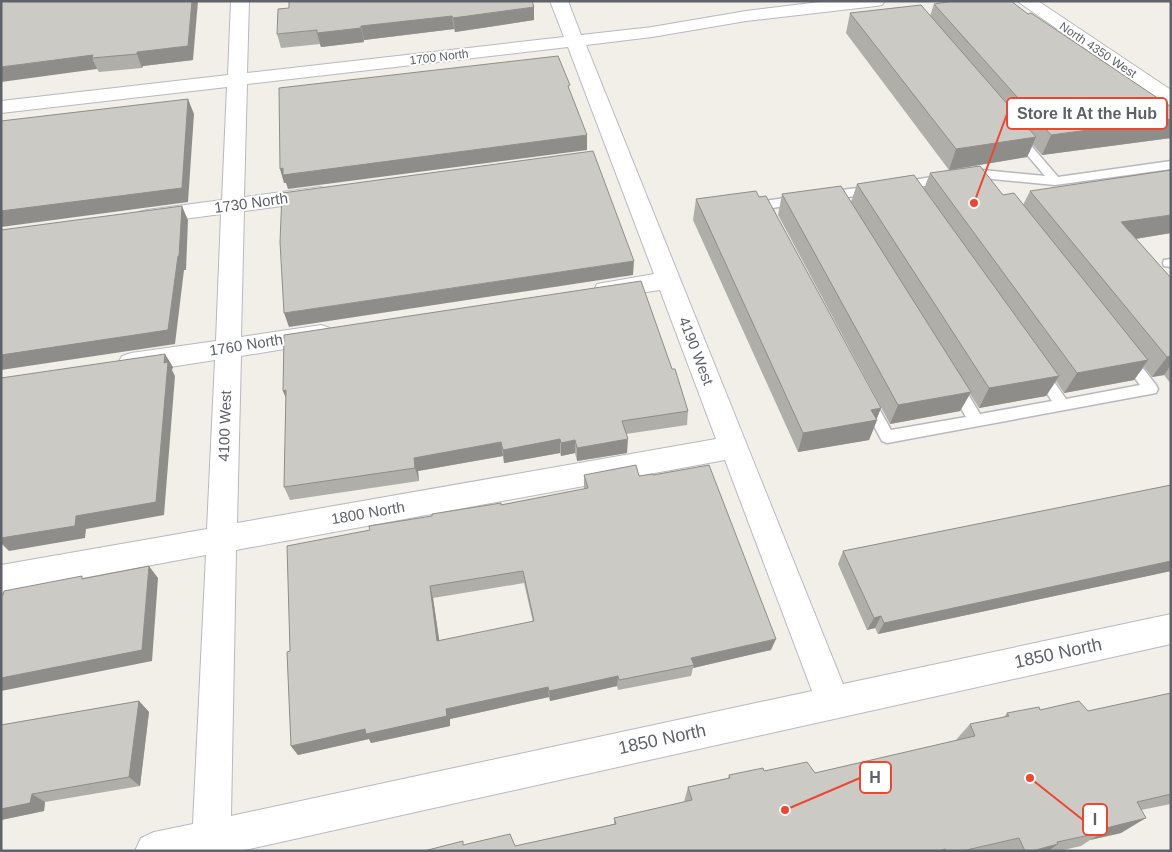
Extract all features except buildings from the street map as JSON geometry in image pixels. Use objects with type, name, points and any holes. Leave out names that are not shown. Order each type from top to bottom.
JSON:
[{"type":"street","name":"4100 West","points":[[211,844],[240,1]]},
{"type":"street","name":"4190 West","points":[[559,1],[575,41],[607,156],[668,280],[833,701]]},
{"type":"street","name":"1700 North","points":[[1,107],[652,32],[753,15],[876,1]]},
{"type":"street","name":"North 4350 West","points":[[1026,1],[1171,99]]},
{"type":"street","name":"1730 North","points":[[126,220],[341,191]]},
{"type":"street","points":[[585,293],[668,280]]},
{"type":"street","name":"1760 North","points":[[107,366],[342,330]]},
{"type":"street","name":"1800 North","points":[[1,579],[734,447]]},
{"type":"street","name":"1850 North","points":[[154,851],[211,844],[833,701],[1171,629]]},
{"type":"lane","points":[[1011,129],[1055,181]]},
{"type":"lane","points":[[777,231],[764,205],[837,195],[912,189],[982,174],[1055,181],[1171,165]]},
{"type":"lane","points":[[982,174],[994,190]]},
{"type":"lane","points":[[837,195],[848,211]]},
{"type":"lane","points":[[859,385],[886,437],[1151,389],[1121,350]]},
{"type":"lane","points":[[1034,364],[1062,405]]},
{"type":"lane","points":[[945,370],[976,420]]},
{"type":"place","name":"Store It At the Hub","points":[[974,203]]},
{"type":"place","name":"I","points":[[1030,778]]},
{"type":"place","name":"H","points":[[785,810]]}]
